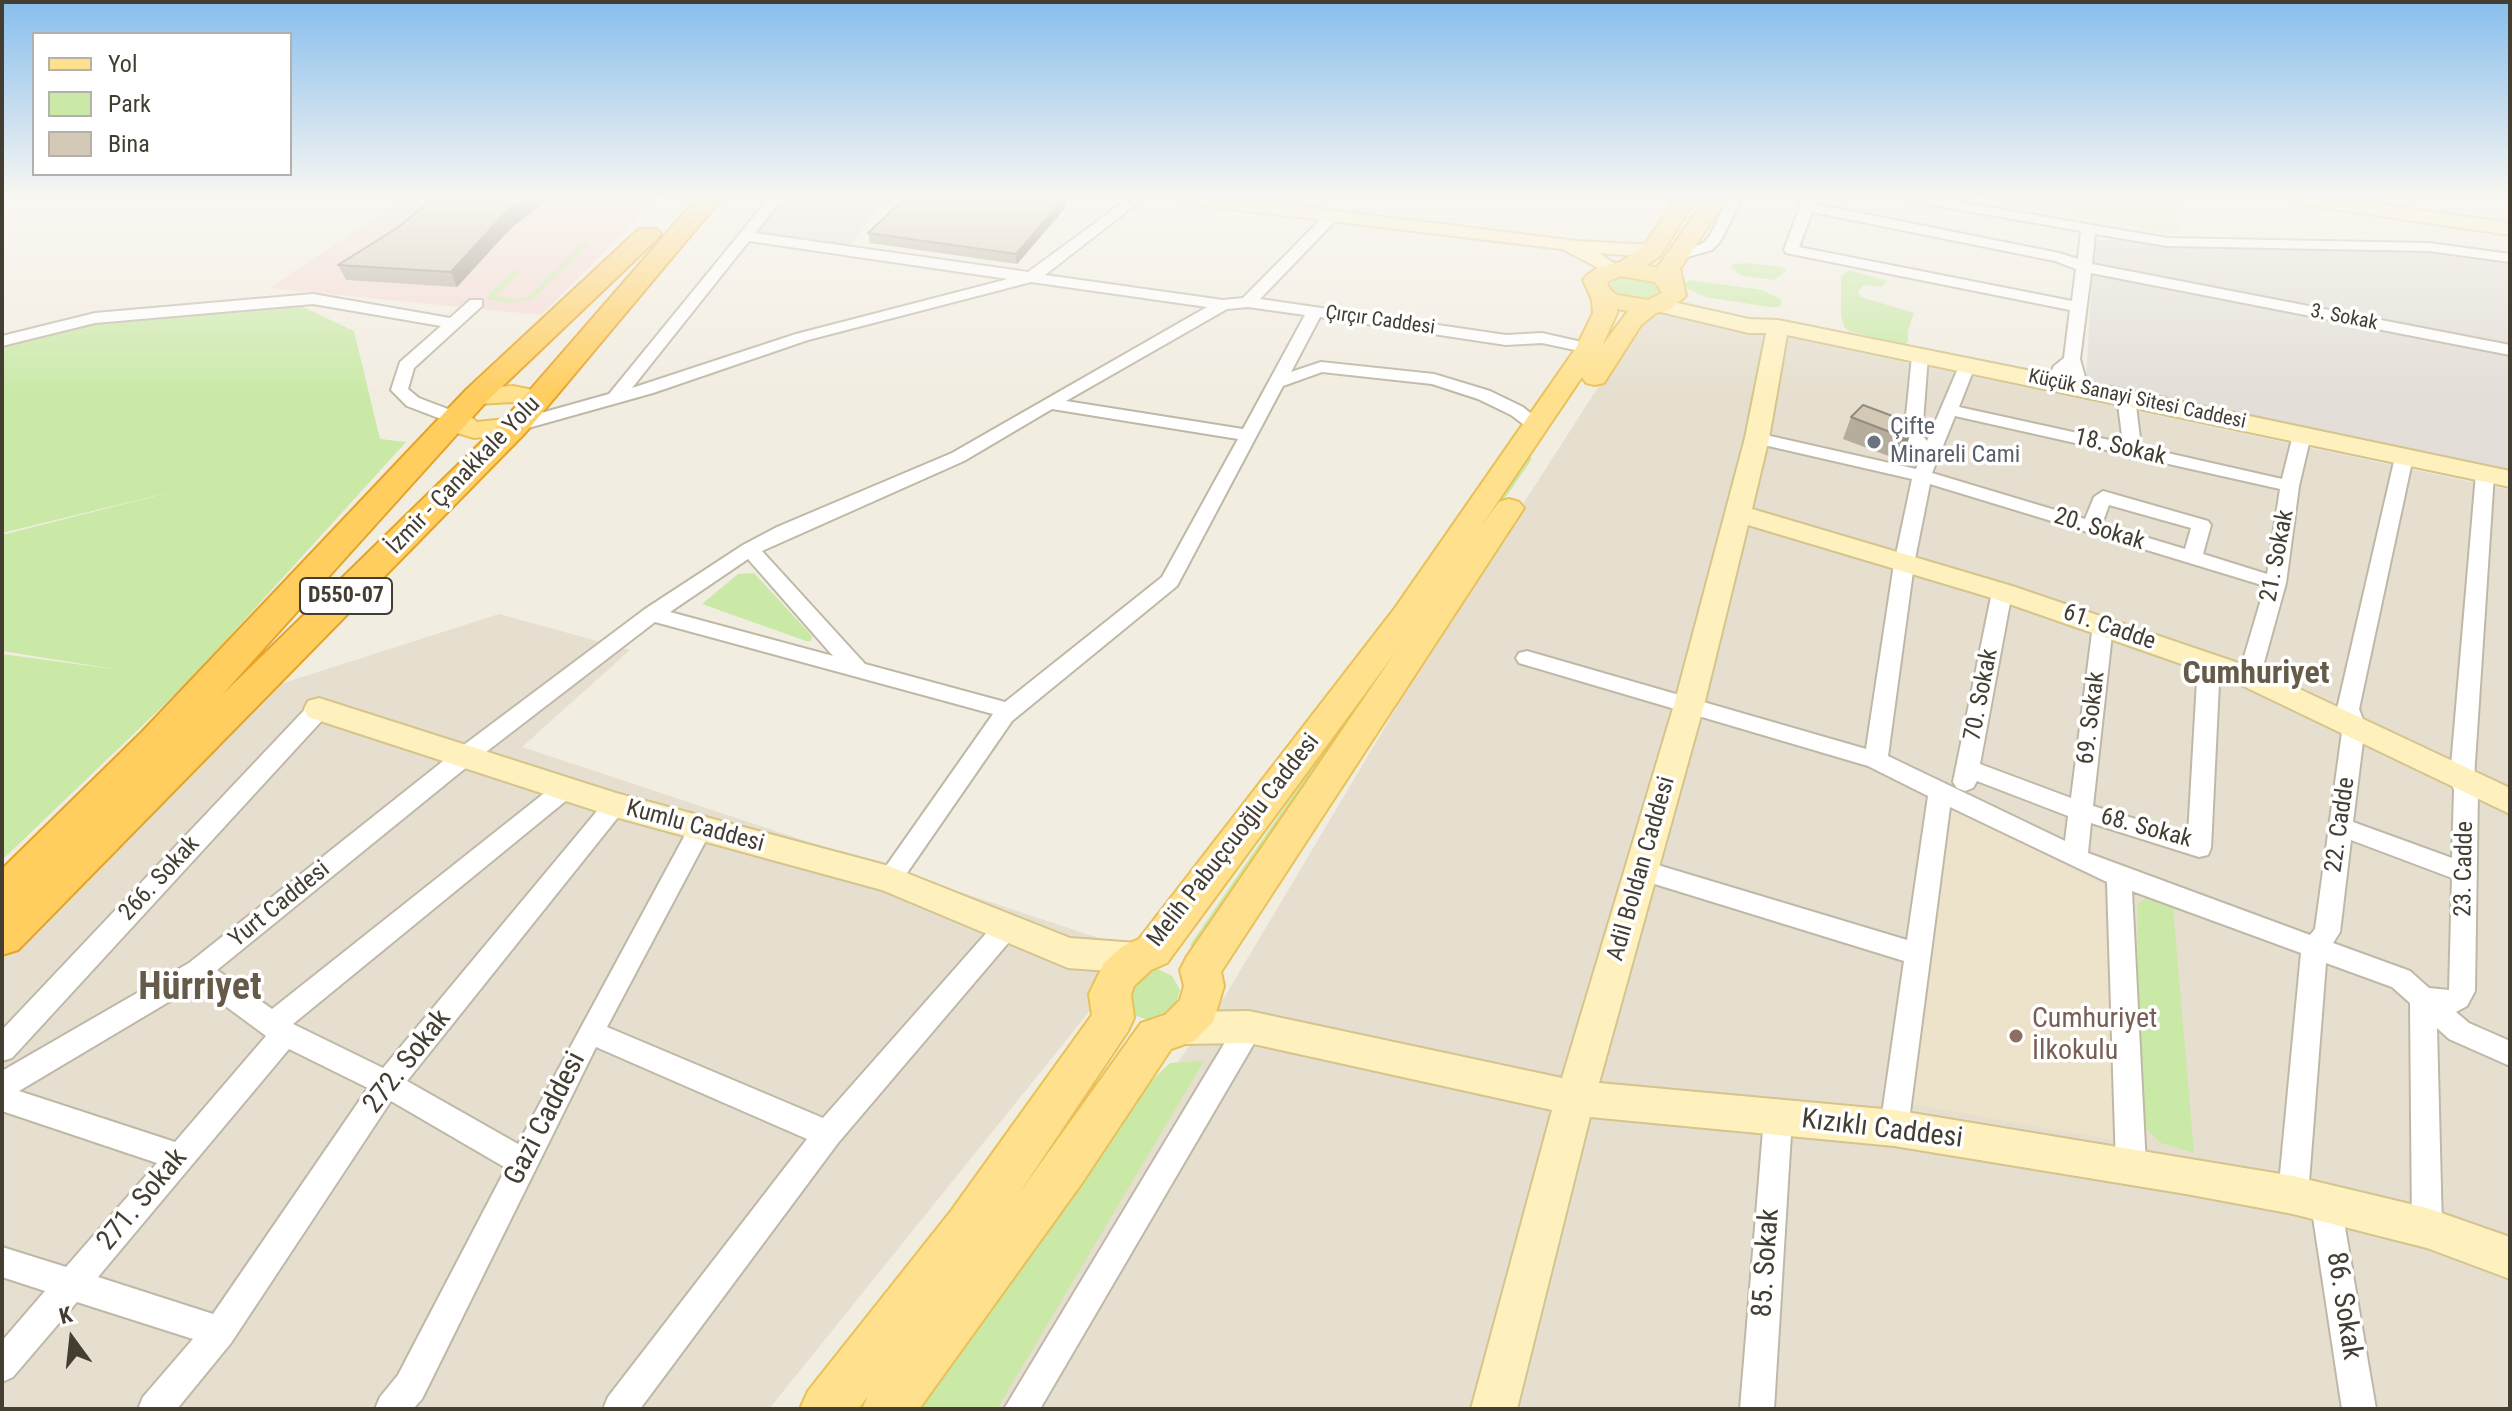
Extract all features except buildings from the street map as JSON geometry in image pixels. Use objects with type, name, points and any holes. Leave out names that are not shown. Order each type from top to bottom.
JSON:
[{"type":"highway","name":"İzmir - Çanakkale Yolu","points":[[2,896],[156,742],[466,407],[618,264]]},
{"type":"highway","name":"İzmir - Çanakkale Yolu","points":[[2,937],[515,426],[641,264]]},
{"type":"main road","points":[[1610,279],[1633,264]]},
{"type":"main road","name":"Melih Pabuçcuoğlu Caddesi","points":[[888,1409],[1168,1032],[1193,1016],[1202,982],[1632,320],[1663,296],[1672,264]]},
{"type":"main road","points":[[1652,273],[1663,296],[1622,305],[1610,279],[1652,273]]},
{"type":"main road","name":"Melih Pabuçcuoğlu Caddesi","points":[[826,1409],[968,1227],[1044,1121],[1111,1006],[1118,975],[1145,955],[1406,615],[1589,348],[1605,313],[1610,279]]},
{"type":"main road","points":[[515,426],[474,430],[461,425],[466,407],[513,394],[539,399]]},
{"type":"main road","points":[[1145,955],[1184,957],[1202,982]]},
{"type":"main road","points":[[1111,1006],[1137,1034],[1168,1032]]},
{"type":"street","points":[[615,398],[721,264]]},
{"type":"street","name":"Çırçır Caddesi","points":[[939,264],[1223,305],[1248,302],[1506,340],[1542,338],[1589,348]]},
{"type":"street","points":[[515,426],[590,406],[802,337],[1032,277],[1049,264]]},
{"type":"street","points":[[1248,302],[1285,264]]},
{"type":"street","points":[[1575,264],[1610,279]]},
{"type":"street","points":[[1591,264],[1610,279]]},
{"type":"street","points":[[1861,264],[2079,307]]},
{"type":"street","name":"3. Sokak","points":[[2043,264],[2060,268],[2084,267],[2510,350]]},
{"type":"street","points":[[2080,388],[2072,359],[2084,264]]},
{"type":"street","name":"Küçük Sanayi Sitesi Caddesi","points":[[1663,296],[1749,326],[1770,326],[2126,397],[2510,479]]},
{"type":"street","points":[[2,341],[95,318],[313,299],[454,323]]},
{"type":"street","points":[[466,407],[413,402],[399,390],[406,366],[476,303]]},
{"type":"street","name":"Yurt Caddesi","points":[[2,1086],[198,971],[465,756],[652,614],[750,549],[784,531],[958,457],[1223,305]]},
{"type":"street","points":[[889,879],[1009,711],[1170,581],[1315,312]]},
{"type":"street","name":"Adil Boldan Caddesi","points":[[1494,1409],[1575,1098],[1689,705],[1757,438],[1770,326]]},
{"type":"street","points":[[1920,356],[1913,436],[1930,456]]},
{"type":"street","points":[[2053,383],[2060,370],[2072,359]]},
{"type":"street","points":[[1876,760],[1904,564],[1922,476],[1967,366]]},
{"type":"street","points":[[1277,383],[1321,367],[1434,379],[1484,395],[1517,411],[1537,426]]},
{"type":"street","points":[[2126,397],[2133,451]]},
{"type":"street","points":[[539,399],[590,406]]},
{"type":"street","points":[[413,402],[466,407]]},
{"type":"street","points":[[1049,403],[1249,435]]},
{"type":"street","name":"18. Sokak","points":[[1950,410],[2290,486]]},
{"type":"street","name":"21. Sokak","points":[[2249,677],[2276,583],[2290,486],[2302,435]]},
{"type":"street","name":"20. Sokak","points":[[1757,438],[1922,476],[2276,583]]},
{"type":"street","name":"22. Cadde","points":[[2310,1200],[2314,948],[2327,932],[2354,725],[2348,709],[2404,457]]},
{"type":"street","name":"23. Cadde","points":[[2423,998],[2449,1003],[2458,998],[2462,991],[2466,790],[2462,778],[2485,474]]},
{"type":"street","points":[[2091,527],[2103,497],[2201,525],[2192,558]]},
{"type":"street","name":"61. Cadde","points":[[1737,513],[2002,592],[2249,677],[2510,802]]},
{"type":"street","points":[[750,549],[857,669]]},
{"type":"street","name":"70. Sokak","points":[[1894,1128],[1918,954],[1951,794],[1968,769],[2002,592]]},
{"type":"street","points":[[652,614],[1009,711]]},
{"type":"street","name":"69. Sokak","points":[[2075,858],[2103,625]]},
{"type":"street","points":[[1527,658],[1876,760],[1951,794],[2075,858],[2401,979],[2459,1031],[2510,1054]]},
{"type":"street","name":"68. Sokak","points":[[1968,769],[2081,811],[2199,848],[2209,663]]},
{"type":"street","name":"Kumlu Caddesi","points":[[319,709],[615,805],[889,879],[1068,953]]},
{"type":"street","name":"266. Sokak","points":[[2,1049],[319,709]]},
{"type":"street","name":"271. Sokak","points":[[2,1366],[180,1157],[279,1030],[565,789]]},
{"type":"street","name":"272. Sokak","points":[[155,1409],[220,1332],[387,1084],[615,805]]},
{"type":"street","points":[[2341,827],[2465,873]]},
{"type":"street","name":"Gazi Caddesi","points":[[399,1407],[590,1032],[700,829]]},
{"type":"street","points":[[1641,870],[1918,954]]},
{"type":"street","points":[[2119,875],[2131,1166]]},
{"type":"street","points":[[620,1409],[828,1134],[1006,928]]},
{"type":"street","points":[[1068,953],[1145,955]]},
{"type":"street","points":[[1068,953],[1111,1006]]},
{"type":"street","points":[[198,971],[279,1030],[387,1084],[523,1162]]},
{"type":"street","points":[[1202,982],[1249,1027]]},
{"type":"street","points":[[2423,998],[2427,1228]]},
{"type":"street","points":[[1168,1032],[1249,1027]]},
{"type":"street","points":[[1021,1409],[1249,1027]]},
{"type":"street","name":"Kızıklı Caddesi","points":[[1249,1027],[1575,1098],[1894,1128],[2131,1166],[2310,1200],[2427,1228],[2510,1258]]},
{"type":"street","points":[[590,1032],[828,1134]]},
{"type":"street","points":[[2,1098],[180,1157]]},
{"type":"street","name":"85. Sokak","points":[[1757,1409],[1778,1118]]},
{"type":"street","name":"86. Sokak","points":[[2310,1200],[2359,1409]]},
{"type":"street","points":[[2,1262],[220,1332]]},
{"type":"shaded area","points":[[305,264],[593,264],[541,315],[269,288]]},
{"type":"shaded area","points":[[2093,264],[2510,264],[2510,471],[2086,380]]},
{"type":"shaded area","points":[[1649,308],[2510,490],[2510,1409],[931,1409],[1227,993],[1451,616]]},
{"type":"shaded area","points":[[499,614],[630,650],[522,747],[1138,951],[769,1409],[2,1409],[2,944],[274,686]]},
{"type":"shaded area","name":"Cumhuriyet İlkokulu","points":[[1958,810],[2104,885],[2119,1141],[1910,1104],[1947,812]]},
{"type":"green space","points":[[562,264],[569,264],[533,299],[507,303],[487,299],[513,271],[520,272],[495,296],[528,297]]},
{"type":"green space","points":[[1733,264],[1755,264],[1787,270],[1774,280],[1742,276],[1730,267]]},
{"type":"green space","points":[[1849,270],[1888,281],[1881,287],[1864,285],[1858,291],[1861,297],[1914,313],[1908,330],[1908,342],[1902,345],[1844,327],[1841,276]]},
{"type":"green space","points":[[1624,276],[1656,282],[1661,286],[1662,295],[1652,301],[1617,297],[1608,285]]},
{"type":"green space","points":[[1690,280],[1762,290],[1781,299],[1781,304],[1780,307],[1769,307],[1706,297],[1686,288],[1685,283]]},
{"type":"green space","points":[[299,305],[354,331],[380,439],[406,442],[189,681],[2,860],[2,654],[120,670],[2,651],[2,535],[183,489],[2,533],[2,341],[95,318]]},
{"type":"green space","points":[[1540,435],[1543,437],[1530,456],[1532,459],[1195,948],[1190,945]]},
{"type":"green space","points":[[754,573],[812,636],[811,641],[702,604],[738,574]]},
{"type":"green space","points":[[2148,896],[2173,906],[2194,1153],[2161,1143],[2140,1123],[2137,905]]},
{"type":"green space","points":[[1146,968],[1156,968],[1172,976],[1180,990],[1175,1007],[1149,1020],[1130,1014],[1123,983]]},
{"type":"green space","points":[[1204,1061],[997,1409],[917,1409],[1148,1084],[1170,1063]]},
{"type":"place","name":"Çifte Minareli Cami","points":[[1874,442]]},
{"type":"place","name":"Cumhuriyet İlkokulu","points":[[2016,1036]]},
{"type":"district","name":"Cumhuriyet","points":[[2256,675]]},
{"type":"district","name":"Hürriyet","points":[[200,989]]}]
